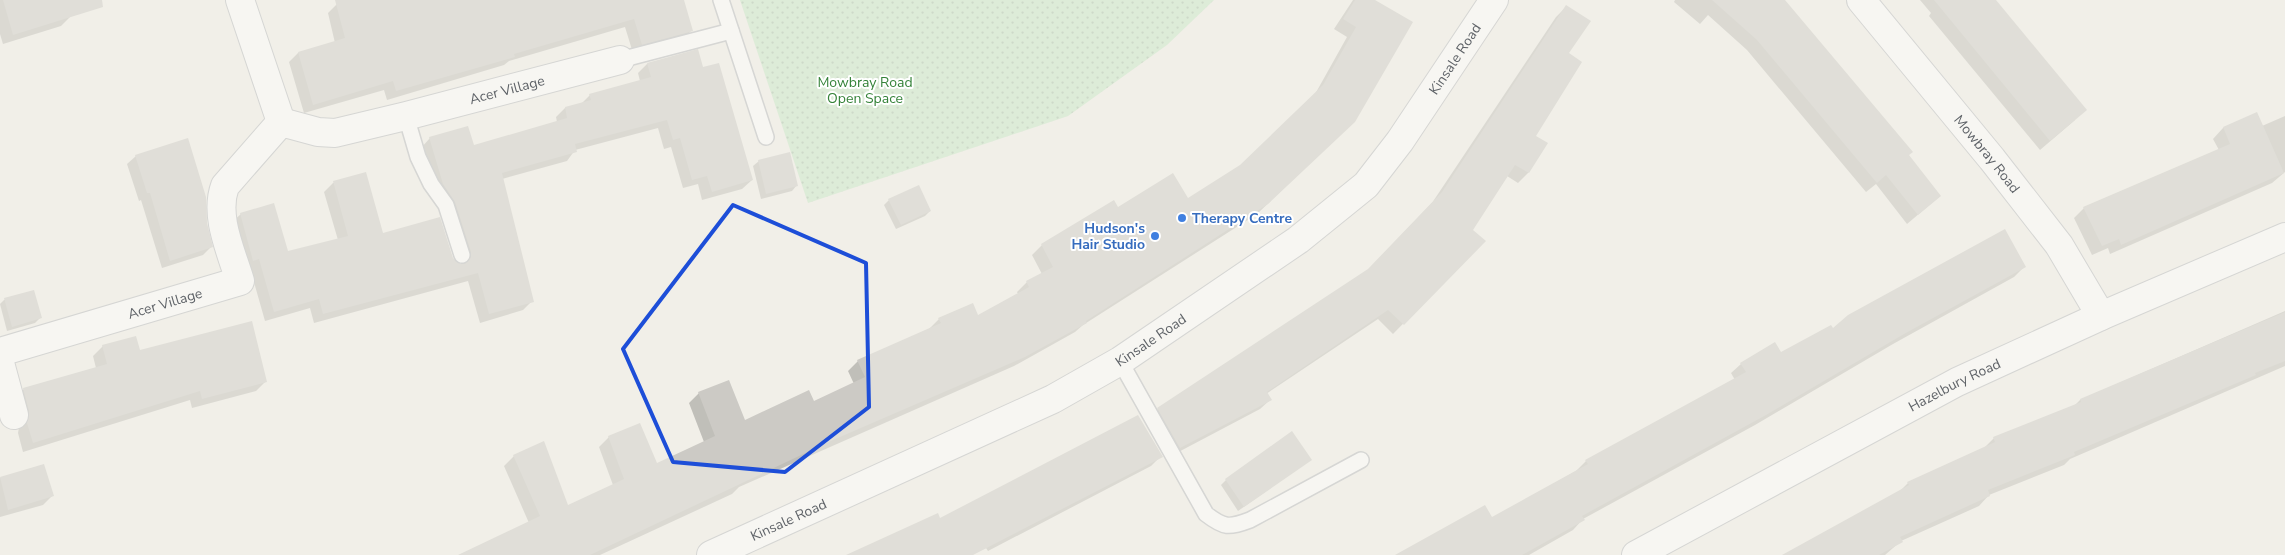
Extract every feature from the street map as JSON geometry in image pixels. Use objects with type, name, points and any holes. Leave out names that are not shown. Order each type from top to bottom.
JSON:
[{"type":"street","points":[[240,0],[282,122]]},
{"type":"street","name":"Kinsale Road","points":[[711,555],[1053,399],[1120,361],[1298,240],[1366,184],[1400,141],[1494,0]]},
{"type":"street","name":"Mowbray Road","points":[[1860,0],[1992,159],[2059,245],[2101,316]]},
{"type":"street","name":"Acer Village","points":[[0,352],[240,281],[220,211],[221,197],[225,186],[282,122],[318,132],[334,133],[620,60]]},
{"type":"street","name":"Hazelbury Road","points":[[1636,555],[1957,382],[2101,316],[2285,237]]},
{"type":"street","points":[[0,363],[14,415]]},
{"type":"lane","points":[[721,0],[766,137]]},
{"type":"lane","name":"Acer Village","points":[[620,60],[731,31]]},
{"type":"lane","points":[[406,116],[418,158],[431,184],[446,205],[462,256]]},
{"type":"lane","points":[[1120,361],[1206,514],[1221,526],[1236,526],[1250,520],[1361,460]]},
{"type":"highlighted area","points":[[733,205],[866,263],[869,407],[785,472],[673,462],[623,349]]},
{"type":"green space","name":"Mowbray Road Open Space","points":[[740,0],[1214,0],[1167,45],[1068,116],[808,203]]},
{"type":"building","points":[[3,0],[102,0],[103,7],[13,35]]},
{"type":"building","points":[[335,0],[684,0],[693,31],[642,45],[634,19],[514,54],[515,57],[396,91],[393,81],[313,105],[298,52],[345,38]]},
{"type":"building","points":[[1355,0],[1375,0],[1413,22],[1355,122],[1268,204],[1086,321],[1087,323],[1025,357],[833,440],[590,555],[458,555],[540,516],[513,455],[544,441],[568,505],[624,479],[608,436],[640,423],[657,463],[715,436],[698,392],[729,380],[745,420],[809,390],[814,401],[865,377],[857,360],[941,323],[938,318],[973,303],[978,315],[1029,287],[1026,281],[1053,267],[1041,244],[1114,200],[1118,207],[1173,173],[1188,198],[1240,165],[1323,85],[1356,27],[1343,19]]},
{"type":"building","points":[[1712,0],[1785,0],[1913,152],[1909,155],[1941,196],[1918,215],[1886,175],[1877,183],[1757,40]]},
{"type":"building","points":[[1934,0],[1996,0],[2087,110],[2050,141]]},
{"type":"building","points":[[1566,5],[1591,21],[1569,53],[1582,62],[1536,136],[1548,143],[1529,173],[1515,165],[1473,230],[1486,241],[1404,325],[1388,310],[1267,392],[1272,400],[1180,448],[1157,408],[1368,269],[1442,192]]},
{"type":"building","points":[[698,49],[703,67],[719,63],[753,180],[712,192],[707,176],[692,180],[680,138],[673,140],[667,120],[575,144],[577,152],[502,173],[534,302],[489,314],[478,273],[323,314],[319,299],[274,312],[259,259],[253,261],[240,213],[274,203],[288,251],[348,236],[333,181],[366,172],[383,233],[440,217],[453,258],[460,264],[465,264],[471,257],[471,252],[455,202],[443,184],[429,137],[468,126],[474,145],[567,118],[565,107],[591,100],[589,94],[651,77],[647,63]]},
{"type":"building","points":[[2257,112],[2284,173],[2121,245],[2119,239],[2102,246],[2083,207],[2230,144],[2223,127]]},
{"type":"building","points":[[188,138],[206,197],[207,223],[213,247],[170,261],[150,193],[147,193],[135,155]]},
{"type":"building","points":[[790,152],[798,186],[766,194],[758,160]]},
{"type":"building","points":[[919,185],[931,211],[901,225],[888,199]]},
{"type":"building","points":[[2005,229],[2026,267],[1904,334],[1766,415],[1582,516],[1585,520],[1522,555],[1395,555],[1485,505],[1492,517],[1588,464],[1585,460],[1746,372],[1740,363],[1775,342],[1781,352],[1831,325],[1833,328],[1848,315]]},
{"type":"building","points":[[34,290],[42,318],[12,327],[4,298]]},
{"type":"building","points":[[2285,312],[2285,361],[2074,452],[2075,455],[1988,490],[1990,496],[1900,537],[1903,542],[1879,555],[1782,555],[1909,485],[1907,482],[1995,442],[1993,437],[2081,402],[2080,399]]},
{"type":"building","points":[[252,321],[267,382],[202,399],[200,391],[33,443],[27,423],[29,411],[23,388],[107,364],[102,345],[136,336],[140,350]]},
{"type":"building","points":[[1138,415],[1163,457],[973,555],[846,555],[938,513],[940,518]]},
{"type":"building","points":[[1292,431],[1312,460],[1244,507],[1225,479]]},
{"type":"building","points":[[44,464],[54,496],[8,510],[0,477]]},
{"type":"place","name":"Therapy Centre","points":[[1182,218]]},
{"type":"place","name":"Hudson's Hair Studio","points":[[1155,236]]}]
